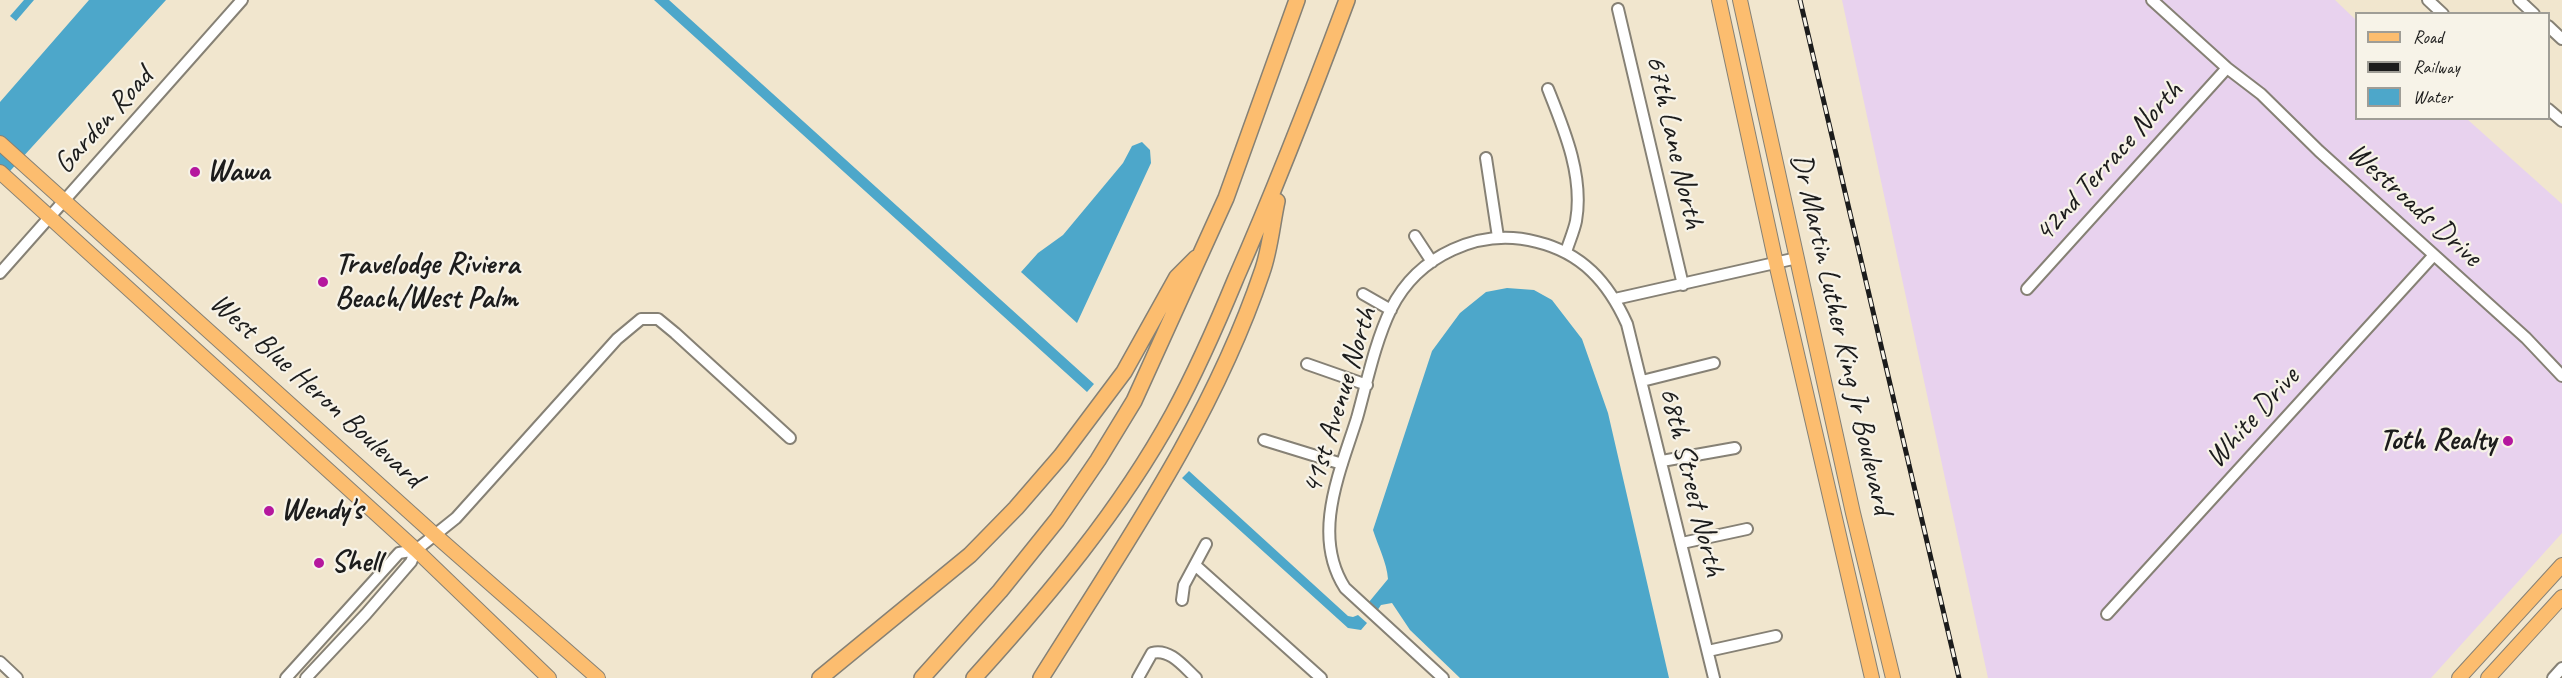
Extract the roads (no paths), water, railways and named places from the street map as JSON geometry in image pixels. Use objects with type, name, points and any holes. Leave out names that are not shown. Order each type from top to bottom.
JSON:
[{"type":"highway","points":[[922,678],[1057,520],[1098,460],[1134,401],[1226,198],[1297,0]]},
{"type":"highway","points":[[974,678],[1086,548],[1173,415],[1206,350],[1283,172],[1347,0]]},
{"type":"highway","points":[[1041,678],[1136,530],[1182,452],[1227,361],[1263,270],[1283,172]]},
{"type":"highway","points":[[820,678],[970,555],[1016,508],[1061,456],[1124,372],[1177,277],[1202,252]]},
{"type":"main road","name":"Dr Martin Luther King Jr Boulevard","points":[[1719,0],[1776,263],[1872,678]]},
{"type":"main road","name":"Dr Martin Luther King Jr Boulevard","points":[[1740,0],[1853,513],[1893,678]]},
{"type":"main road","name":"West Blue Heron Boulevard","points":[[0,143],[435,535],[598,678]]},
{"type":"main road","name":"West Blue Heron Boulevard","points":[[5,176],[416,550],[549,678]]},
{"type":"main road","points":[[2459,678],[2562,565]]},
{"type":"main road","points":[[2488,678],[2562,597]]},
{"type":"street","name":"Garden Road","points":[[0,273],[242,0]]},
{"type":"street","name":"Westroads Drive","points":[[2152,0],[2227,68],[2261,94],[2319,151],[2526,338],[2562,376]]},
{"type":"street","points":[[2428,0],[2441,12]]},
{"type":"street","points":[[2519,0],[2532,12]]},
{"type":"street","name":"67th Lane North","points":[[1618,9],[1683,285]]},
{"type":"street","points":[[2550,28],[2562,39]]},
{"type":"street","name":"42nd Terrace North","points":[[2027,289],[2227,68]]},
{"type":"street","points":[[1548,89],[1569,148],[1578,192],[1575,224],[1566,252]]},
{"type":"street","points":[[2550,111],[2562,121]]},
{"type":"street","points":[[1486,158],[1498,237]]},
{"type":"street","points":[[1415,236],[1432,262]]},
{"type":"street","name":"41st Avenue North","points":[[1443,678],[1350,593],[1333,564],[1328,538],[1328,525],[1342,464],[1391,310],[1407,286],[1432,262],[1468,243],[1498,237],[1528,239],[1566,252],[1588,265],[1615,299]]},
{"type":"street","name":"White Drive","points":[[2107,614],[2434,255]]},
{"type":"street","points":[[1615,299],[1797,258]]},
{"type":"street","points":[[1363,294],[1391,310]]},
{"type":"street","name":"68th Street North","points":[[1615,299],[1627,324],[1642,381],[1714,678]]},
{"type":"street","points":[[286,678],[399,553],[416,550],[456,518],[616,339],[641,319],[658,319],[790,438]]},
{"type":"street","points":[[1642,381],[1714,363]]},
{"type":"street","points":[[1307,364],[1367,385]]},
{"type":"street","points":[[1264,440],[1342,464]]},
{"type":"street","points":[[1662,461],[1735,448]]},
{"type":"street","points":[[1682,543],[1747,529]]},
{"type":"street","points":[[1182,600],[1184,585],[1206,544]]},
{"type":"street","points":[[306,678],[411,562],[416,550]]},
{"type":"street","points":[[1195,565],[1321,678]]},
{"type":"street","points":[[1708,651],[1776,636]]},
{"type":"street","points":[[1138,678],[1152,654],[1158,651],[1168,653],[1196,678]]},
{"type":"street","points":[[0,662],[17,678]]},
{"type":"street","points":[[2553,678],[2562,668]]},
{"type":"water","points":[[24,0],[34,0],[16,21],[10,16]]},
{"type":"water","points":[[89,0],[166,0],[0,182],[0,102]]},
{"type":"water","points":[[654,0],[669,0],[1094,384],[1087,392]]},
{"type":"water","points":[[1142,142],[1150,150],[1151,163],[1077,323],[1021,272],[1038,253],[1063,235],[1123,163],[1132,146]]},
{"type":"water","points":[[1507,288],[1534,290],[1552,300],[1582,339],[1608,413],[1669,678],[1460,678],[1410,630],[1392,603],[1381,605],[1377,611],[1369,602],[1388,579],[1373,530],[1432,351],[1460,313],[1486,292]]},
{"type":"water","points":[[1189,471],[1348,616],[1358,615],[1367,623],[1361,630],[1348,628],[1182,478]]},
{"type":"railway","points":[[1800,0],[1959,678]]},
{"type":"place","name":"Wawa","points":[[195,172]]},
{"type":"place","name":"Travelodge Riviera Beach/West Palm","points":[[323,282]]},
{"type":"place","name":"Toth Realty","points":[[2508,441]]},
{"type":"place","name":"Wendy's","points":[[269,511]]},
{"type":"place","name":"Shell","points":[[319,563]]}]
